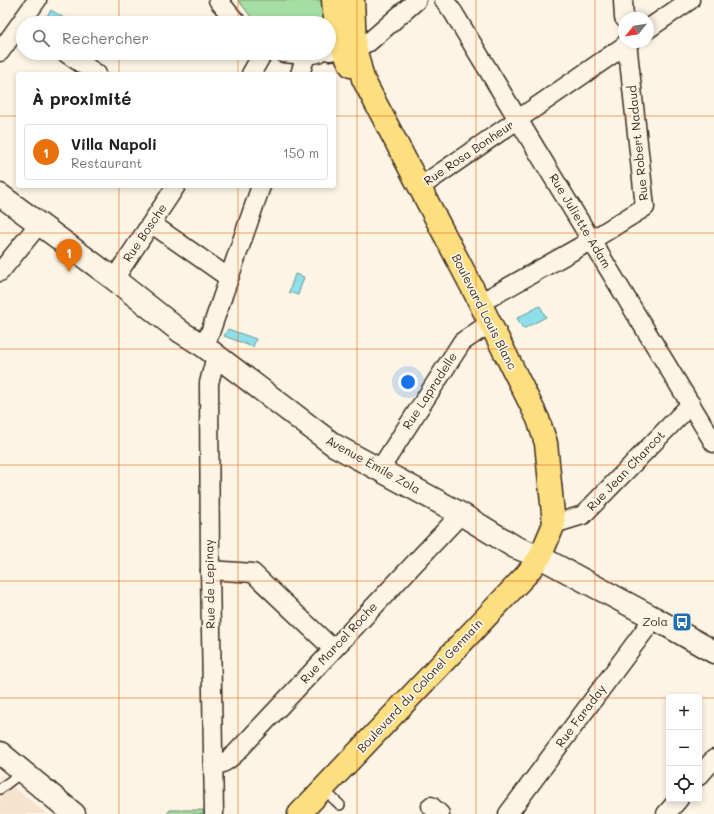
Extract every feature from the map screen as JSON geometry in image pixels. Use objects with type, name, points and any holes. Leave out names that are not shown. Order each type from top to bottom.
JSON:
[{"type":"main road","name":"Boulevard Louis Blanc","points":[[333,0],[335,16]]},
{"type":"main road","name":"Boulevard Louis Blanc","points":[[342,49],[353,0]]},
{"type":"main road","name":"Boulevard Louis Blanc","points":[[336,28],[342,49],[362,79],[420,187],[538,419],[546,443],[554,524],[540,557]]},
{"type":"main road","name":"Boulevard du Colonel Germain","points":[[299,814],[526,574],[540,557]]},
{"type":"street","points":[[27,16],[37,0]]},
{"type":"street","points":[[218,0],[231,16]]},
{"type":"street","points":[[342,49],[369,42],[417,0]]},
{"type":"street","name":"Rue Juliette Adam","points":[[444,0],[453,12],[592,240],[714,443]]},
{"type":"street","points":[[623,0],[624,12]]},
{"type":"street","points":[[654,25],[690,0]]},
{"type":"street","points":[[0,52],[16,31]]},
{"type":"street","name":"Rue Rosa Bonheur","points":[[420,187],[621,48]]},
{"type":"street","name":"Rue Robert Nadaud","points":[[592,240],[645,207],[629,48]]},
{"type":"street","points":[[76,60],[94,72]]},
{"type":"street","points":[[252,72],[259,60]]},
{"type":"street","points":[[301,72],[308,60]]},
{"type":"street","name":"Rue Bosche","points":[[114,279],[175,188]]},
{"type":"street","name":"Rue de Lepinay","points":[[214,814],[210,570],[210,351],[229,278],[260,188]]},
{"type":"street","name":"Avenue Émile Zola","points":[[1,197],[114,279],[182,332],[210,351],[334,445],[461,514],[515,547],[540,557],[714,652]]},
{"type":"street","points":[[0,272],[39,224]]},
{"type":"street","points":[[152,224],[229,278]]},
{"type":"street","points":[[480,303],[592,240]]},
{"type":"street","name":"Rue Lapradelle","points":[[380,469],[462,342],[490,323]]},
{"type":"street","name":"Rue Jean Charcot","points":[[554,524],[583,514],[691,404]]},
{"type":"street","name":"Rue Marcel Roche","points":[[213,765],[219,765],[225,762],[235,754],[333,648],[461,514]]},
{"type":"street","points":[[210,570],[253,573],[333,648]]},
{"type":"street","name":"Rue Faraday","points":[[508,814],[654,618]]},
{"type":"street","points":[[0,753],[74,814]]},
{"type":"street","points":[[702,773],[714,759]]},
{"type":"street","points":[[666,814],[676,802]]},
{"type":"lane","points":[[0,789],[22,772]]},
{"type":"lane","points":[[323,789],[340,805]]},
{"type":"shaded area","points":[[0,775],[8,783],[47,814],[0,814]]},
{"type":"green space","points":[[238,0],[327,0],[327,16],[251,16]]},
{"type":"green space","points":[[170,810],[203,810],[204,814],[167,814]]},
{"type":"water","points":[[51,10],[61,16],[47,16]]},
{"type":"water","points":[[295,274],[304,277],[298,295],[289,292]]},
{"type":"water","points":[[540,306],[546,317],[523,329],[517,318]]},
{"type":"water","points":[[228,329],[256,339],[253,347],[224,336]]},
{"type":"place","name":"Villa Napoli","points":[[69,272]]},
{"type":"place","name":"Zola","points":[[682,622]]}]
